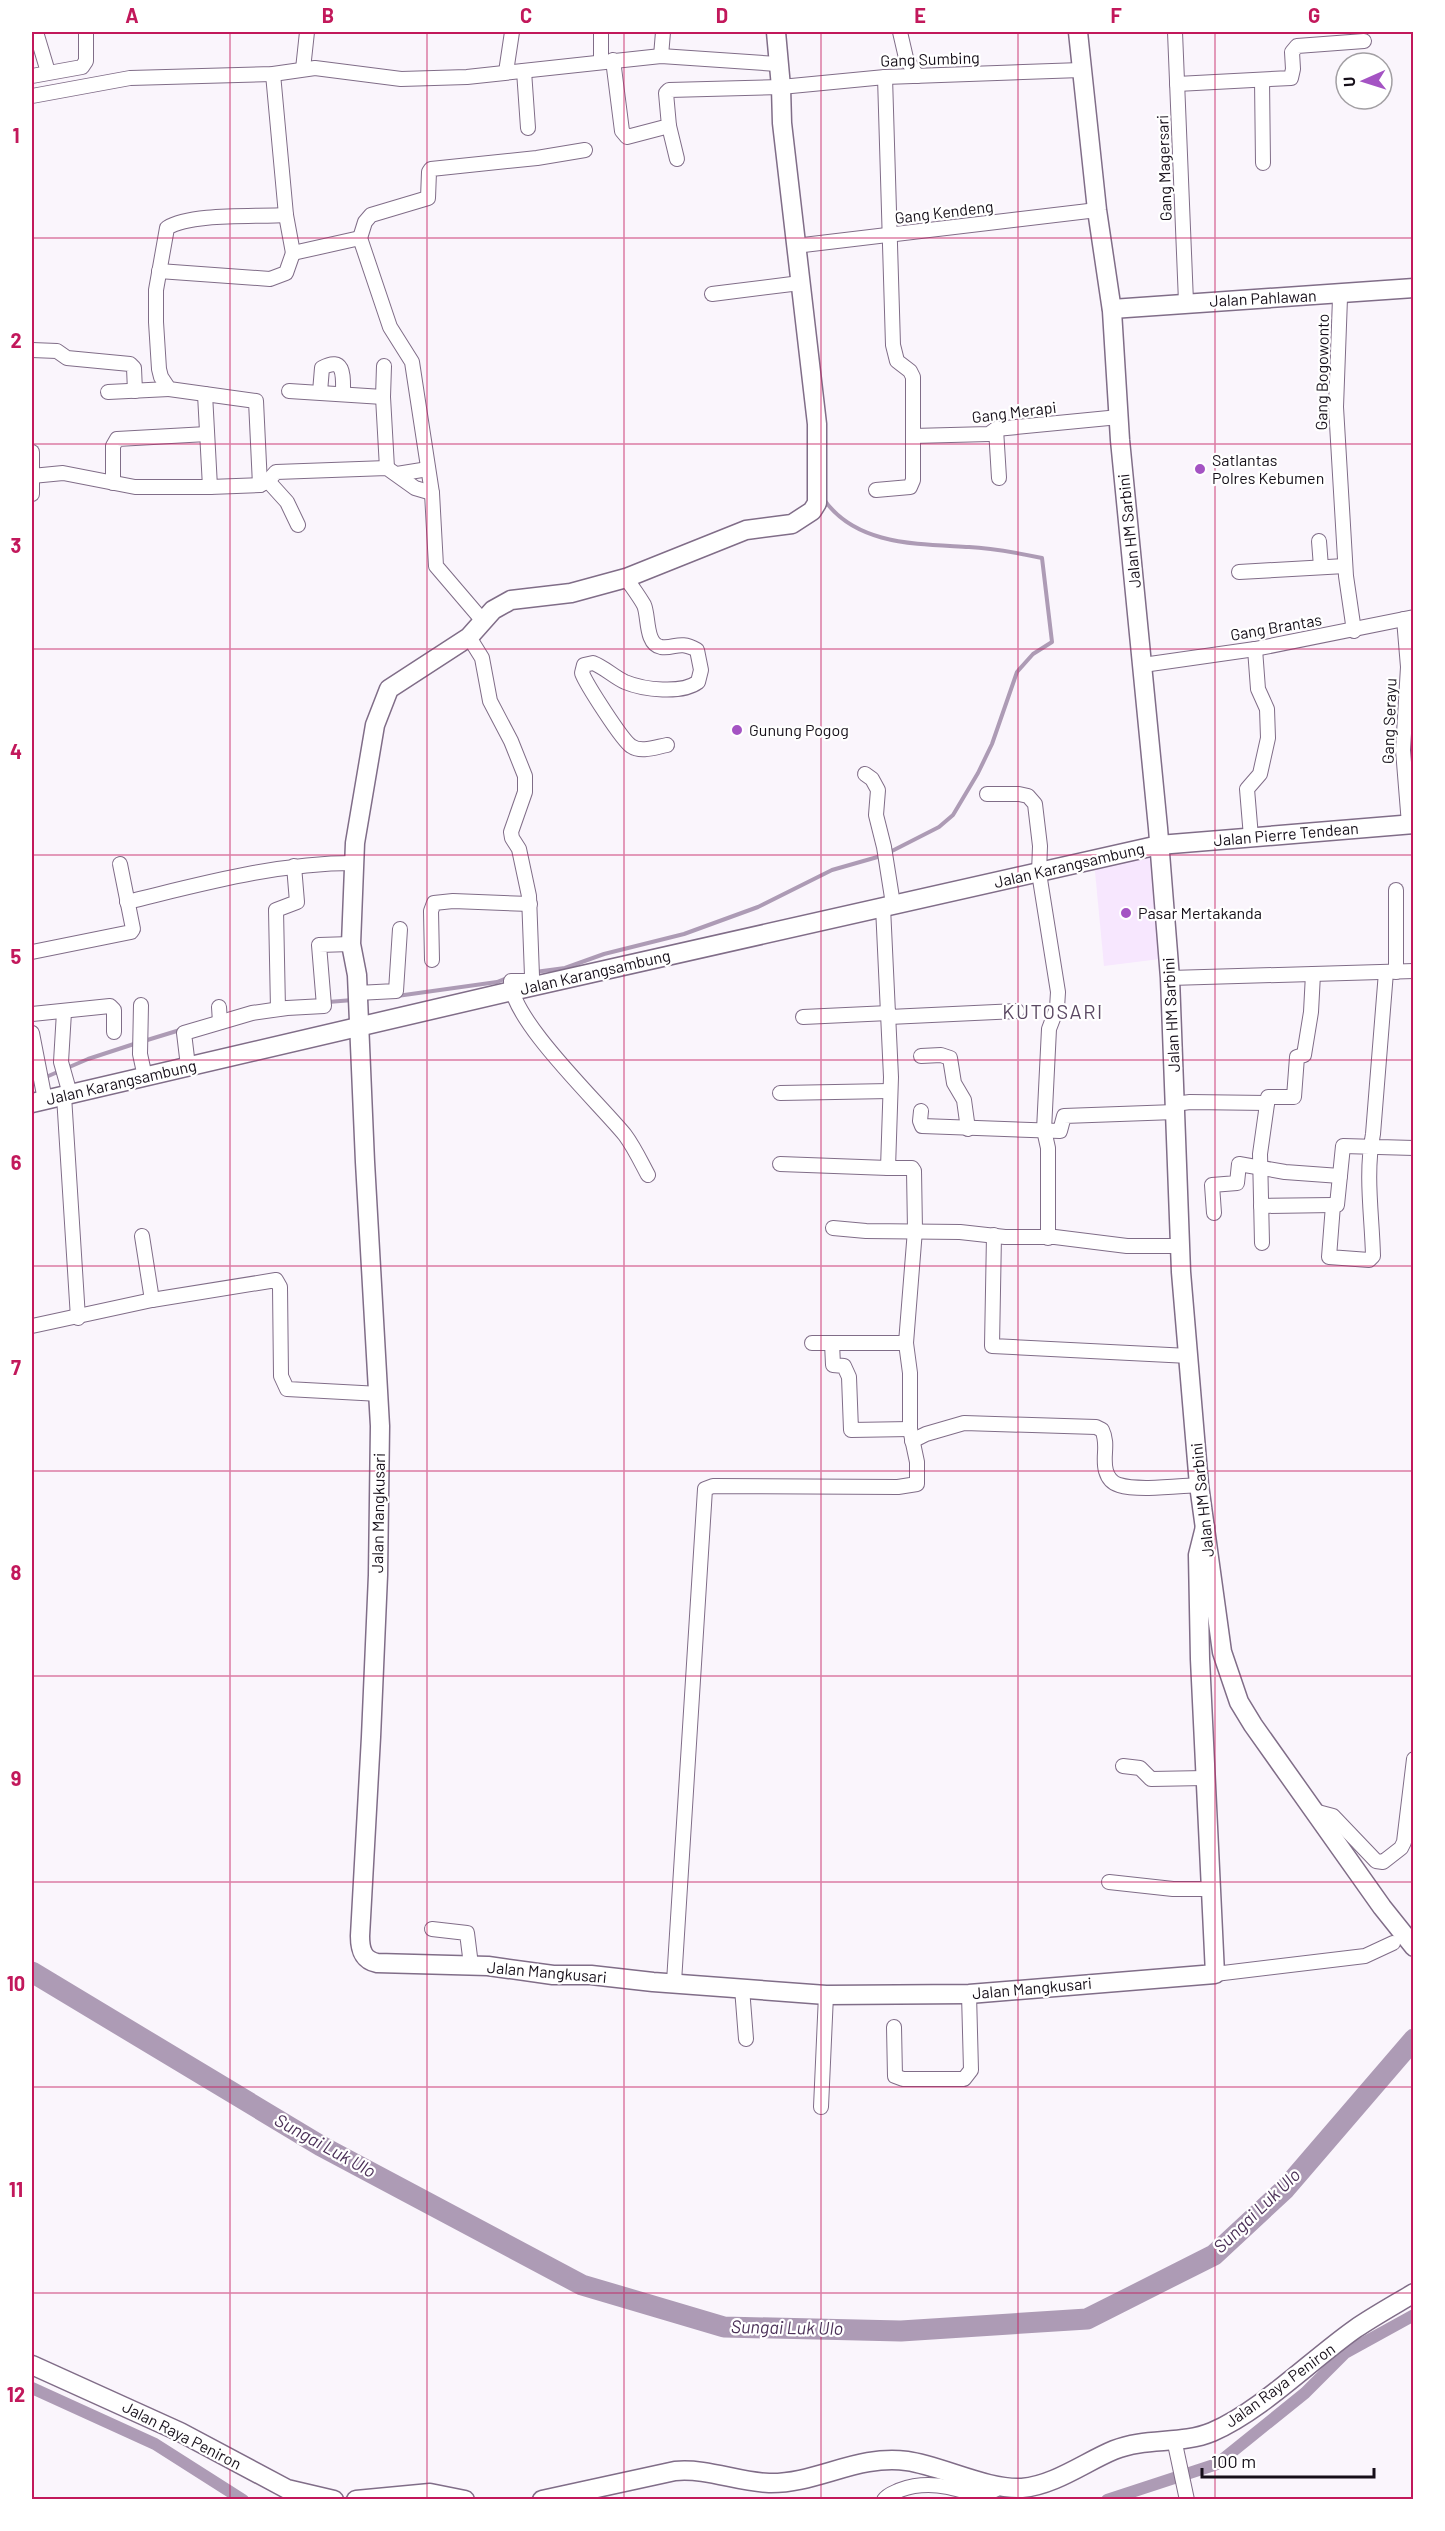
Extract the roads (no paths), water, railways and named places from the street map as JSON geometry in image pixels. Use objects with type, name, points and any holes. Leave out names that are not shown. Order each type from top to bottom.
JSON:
[{"type":"main road","name":"Jalan Mangkusari","points":[[776,32],[777,64],[787,86],[782,123],[801,245],[800,284],[818,424],[817,503],[812,511],[792,524],[746,530],[626,578],[571,593],[511,600],[493,610],[469,637],[388,689],[375,724],[358,818],[351,944],[357,975],[367,1209],[380,1394],[378,1575],[360,1945],[366,1958],[377,1963],[471,1965],[553,1975],[591,1975],[826,1995],[969,1994],[1215,1974]]},
{"type":"main road","name":"Jalan HM Sarbini","points":[[1078,32],[1097,210],[1112,309],[1119,417],[1159,844],[1170,978],[1180,1246],[1199,1485],[1216,1622],[1230,1678],[1239,1702],[1406,1945]]},
{"type":"main road","name":"Jalan Pahlawan","points":[[1112,309],[1186,302],[1413,288]]},
{"type":"main road","name":"Jalan Pierre Tendean","points":[[1159,844],[1411,824]]},
{"type":"main road","name":"Jalan Karangsambung","points":[[39,1091],[66,1090],[145,1077],[1159,844]]},
{"type":"main road","points":[[1205,1527],[1199,1544],[1198,1574],[1215,1974]]},
{"type":"main road","name":"Jalan Raya Peniron","points":[[542,2499],[675,2471],[694,2469],[768,2483],[789,2482],[843,2466],[889,2459],[909,2461],[1001,2486],[1022,2488],[1132,2444],[1196,2439],[1230,2423],[1356,2328],[1413,2294]]},
{"type":"main road","name":"Jalan Raya Peniron","points":[[32,2366],[180,2432],[287,2489],[334,2499]]},
{"type":"main road","points":[[357,2499],[430,2493],[465,2499]]},
{"type":"street","points":[[36,32],[48,72]]},
{"type":"street","points":[[32,76],[82,67],[86,62],[86,32]]},
{"type":"street","points":[[303,69],[307,32]]},
{"type":"street","points":[[507,72],[512,32]]},
{"type":"street","points":[[601,32],[623,134],[630,136],[669,126],[677,159]]},
{"type":"street","points":[[662,56],[663,32]]},
{"type":"street","points":[[900,32],[906,58],[917,76]]},
{"type":"street","name":"Gang Magersari","points":[[1175,32],[1186,302]]},
{"type":"street","points":[[1177,84],[1291,78],[1292,52],[1297,46],[1364,41]]},
{"type":"street","points":[[32,96],[130,78],[273,74],[303,69],[352,71],[383,79],[401,79],[468,77],[662,56],[777,64]]},
{"type":"street","name":"Gang Sumbing","points":[[669,126],[666,93],[668,90],[787,86],[885,77],[1081,70]]},
{"type":"street","points":[[524,71],[528,128]]},
{"type":"street","points":[[159,271],[270,279],[286,273],[293,253],[286,215],[273,74]]},
{"type":"street","points":[[876,490],[906,488],[912,484],[912,376],[910,371],[897,361],[895,355],[885,77]]},
{"type":"street","points":[[1263,80],[1263,164]]},
{"type":"street","points":[[483,621],[438,571],[432,493],[412,362],[390,327],[360,238],[365,222],[371,215],[428,198],[431,169],[537,158],[585,150]]},
{"type":"street","name":"Gang Kendeng","points":[[801,245],[1097,210]]},
{"type":"street","points":[[169,390],[159,369],[156,290],[167,228],[177,222],[203,219],[286,215]]},
{"type":"street","points":[[293,253],[360,238]]},
{"type":"street","points":[[712,294],[800,284]]},
{"type":"street","name":"Gang Bogowonto","points":[[1343,294],[1340,298],[1335,388],[1345,566],[1354,631]]},
{"type":"street","points":[[32,350],[57,351],[67,358],[130,364],[134,368],[135,390]]},
{"type":"street","points":[[320,392],[322,368],[334,365],[340,366],[343,371],[343,394]]},
{"type":"street","points":[[384,366],[383,397],[392,471],[415,488],[432,493]]},
{"type":"street","points":[[108,392],[169,390],[256,401],[264,483],[287,502],[298,525]]},
{"type":"street","points":[[289,391],[383,397]]},
{"type":"street","points":[[205,394],[210,487]]},
{"type":"street","name":"Gang Merapi","points":[[913,436],[989,434],[996,429],[1119,417]]},
{"type":"street","points":[[996,429],[999,478]]},
{"type":"street","points":[[113,483],[113,446],[117,439],[207,434]]},
{"type":"street","points":[[32,452],[32,494]]},
{"type":"street","points":[[32,476],[63,473],[135,488],[210,487],[264,483],[276,472],[428,469]]},
{"type":"street","points":[[1319,541],[1321,567]]},
{"type":"street","points":[[1239,572],[1345,566]]},
{"type":"street","points":[[626,578],[644,606],[651,639],[655,644],[661,647],[677,644],[689,645],[697,650],[701,670],[698,682],[682,689],[627,683],[592,663],[584,665],[582,673],[611,721],[631,746],[646,749],[667,745]]},
{"type":"street","name":"Gang Brantas","points":[[1143,665],[1255,649],[1354,631],[1409,618]]},
{"type":"street","name":"Gang Serayu","points":[[1409,618],[1403,750],[1411,824]]},
{"type":"street","points":[[469,637],[482,658],[493,708],[511,741],[525,776],[525,792],[512,838],[519,849],[530,904],[532,971],[529,981],[511,981],[512,991],[523,1017],[626,1137],[648,1175]]},
{"type":"street","points":[[1251,837],[1247,789],[1260,774],[1268,738],[1267,709],[1258,689],[1255,649]]},
{"type":"street","points":[[865,774],[872,779],[878,790],[876,814],[884,847],[888,906],[890,1091],[888,1168]]},
{"type":"street","points":[[987,794],[1019,794],[1028,796],[1035,804],[1040,846],[1039,873],[1058,992],[1057,1008],[1049,1029],[1044,1130],[1048,1148],[1048,1238]]},
{"type":"street","points":[[127,902],[234,876],[294,866],[354,863]]},
{"type":"street","points":[[32,951],[129,933],[133,929],[120,864]]},
{"type":"street","points":[[278,1009],[276,910],[297,902],[294,866]]},
{"type":"street","points":[[1333,1205],[1329,1257],[1371,1258],[1373,1219],[1369,1192],[1371,1146],[1391,972],[1396,890]]},
{"type":"street","points":[[432,960],[431,911],[434,903],[453,901],[530,904]]},
{"type":"street","points":[[358,998],[396,991],[400,929]]},
{"type":"street","points":[[188,1066],[182,1033],[220,1016],[324,1006],[319,945],[351,944]]},
{"type":"street","points":[[1170,978],[1413,971]]},
{"type":"street","points":[[1262,1243],[1260,1168],[1268,1097],[1294,1097],[1297,1057],[1304,1056],[1308,1036],[1313,974]]},
{"type":"street","points":[[141,1005],[140,1054],[145,1077]]},
{"type":"street","points":[[32,1014],[112,1007],[114,1032]]},
{"type":"street","points":[[803,1017],[1017,1011]]},
{"type":"street","points":[[64,1012],[62,1062],[66,1090],[78,1318]]},
{"type":"street","points":[[32,1033],[39,1091]]},
{"type":"street","points":[[921,1056],[941,1054],[950,1058],[954,1083],[964,1100],[968,1129]]},
{"type":"street","points":[[780,1093],[890,1091]]},
{"type":"street","points":[[921,1111],[922,1126],[1060,1131],[1064,1116],[1175,1108],[1190,1102],[1267,1103]]},
{"type":"street","points":[[1261,1206],[1337,1205],[1343,1146],[1413,1148]]},
{"type":"street","points":[[674,1982],[705,1489],[713,1486],[851,1488],[915,1485],[919,1480],[911,1435],[910,1373],[906,1344],[915,1230],[914,1170],[780,1164]]},
{"type":"street","points":[[1214,1213],[1212,1185],[1237,1183],[1239,1164],[1340,1176]]},
{"type":"street","points":[[833,1228],[877,1231],[915,1230],[1048,1238],[1127,1246],[1180,1246]]},
{"type":"street","points":[[993,1235],[992,1346],[1189,1356]]},
{"type":"street","points":[[142,1236],[152,1300]]},
{"type":"street","points":[[32,1326],[78,1318],[152,1300],[276,1280],[280,1287],[282,1376],[287,1389],[380,1394]]},
{"type":"street","points":[[813,1343],[906,1344]]},
{"type":"street","points":[[832,1343],[833,1365],[844,1366],[849,1377],[851,1430],[911,1435],[926,1434],[964,1423],[1096,1427],[1102,1430],[1106,1439],[1107,1472],[1115,1483],[1158,1487],[1199,1485]]},
{"type":"street","points":[[1314,1811],[1333,1816],[1376,1861],[1383,1862],[1401,1848],[1404,1842],[1413,1759]]},
{"type":"street","points":[[1124,1766],[1140,1767],[1151,1779],[1205,1778]]},
{"type":"street","points":[[1109,1882],[1173,1889],[1211,1889]]},
{"type":"street","points":[[432,1929],[467,1933],[471,1965]]},
{"type":"street","points":[[1215,1974],[1365,1956],[1406,1945]]},
{"type":"street","points":[[742,1988],[746,2039]]},
{"type":"street","points":[[894,2027],[894,2073],[898,2079],[967,2078],[971,2070],[969,1994]]},
{"type":"street","points":[[821,2106],[826,1995]]},
{"type":"street","points":[[1174,2439],[1187,2498]]},
{"type":"street","points":[[886,2498],[912,2486],[946,2487],[979,2494],[991,2493],[1001,2486]]},
{"type":"waterway","points":[[823,498],[836,514],[870,534],[909,543],[988,548],[1042,558],[1052,642],[1033,654],[1017,672],[992,744],[953,815],[939,827],[888,853]]},
{"type":"waterway","points":[[535,972],[565,968],[604,954],[684,934],[758,907],[832,870],[881,856]]},
{"type":"waterway","points":[[397,996],[497,982],[507,978]]},
{"type":"waterway","points":[[328,1002],[353,1000]]},
{"type":"waterway","points":[[144,1041],[180,1030]]},
{"type":"waterway","points":[[32,1083],[88,1059],[137,1043]]},
{"type":"waterway","name":"Sungai Luk Ulo","points":[[32,1972],[321,2146],[582,2285],[724,2327],[901,2331],[1087,2319],[1214,2255],[1285,2189],[1414,2039]]},
{"type":"waterway","points":[[1107,2500],[1217,2464],[1305,2393],[1345,2353],[1414,2315]]},
{"type":"waterway","points":[[32,2388],[155,2444],[243,2500]]},
{"type":"place","name":"Satlantas Polres Kebumen","points":[[1200,469]]},
{"type":"place","name":"Gunung Pogog","points":[[737,730]]},
{"type":"place","name":"Pasar Mertakanda","points":[[1126,913]]},
{"type":"district","name":"KUTOSARI","points":[[1053,1012]]}]
